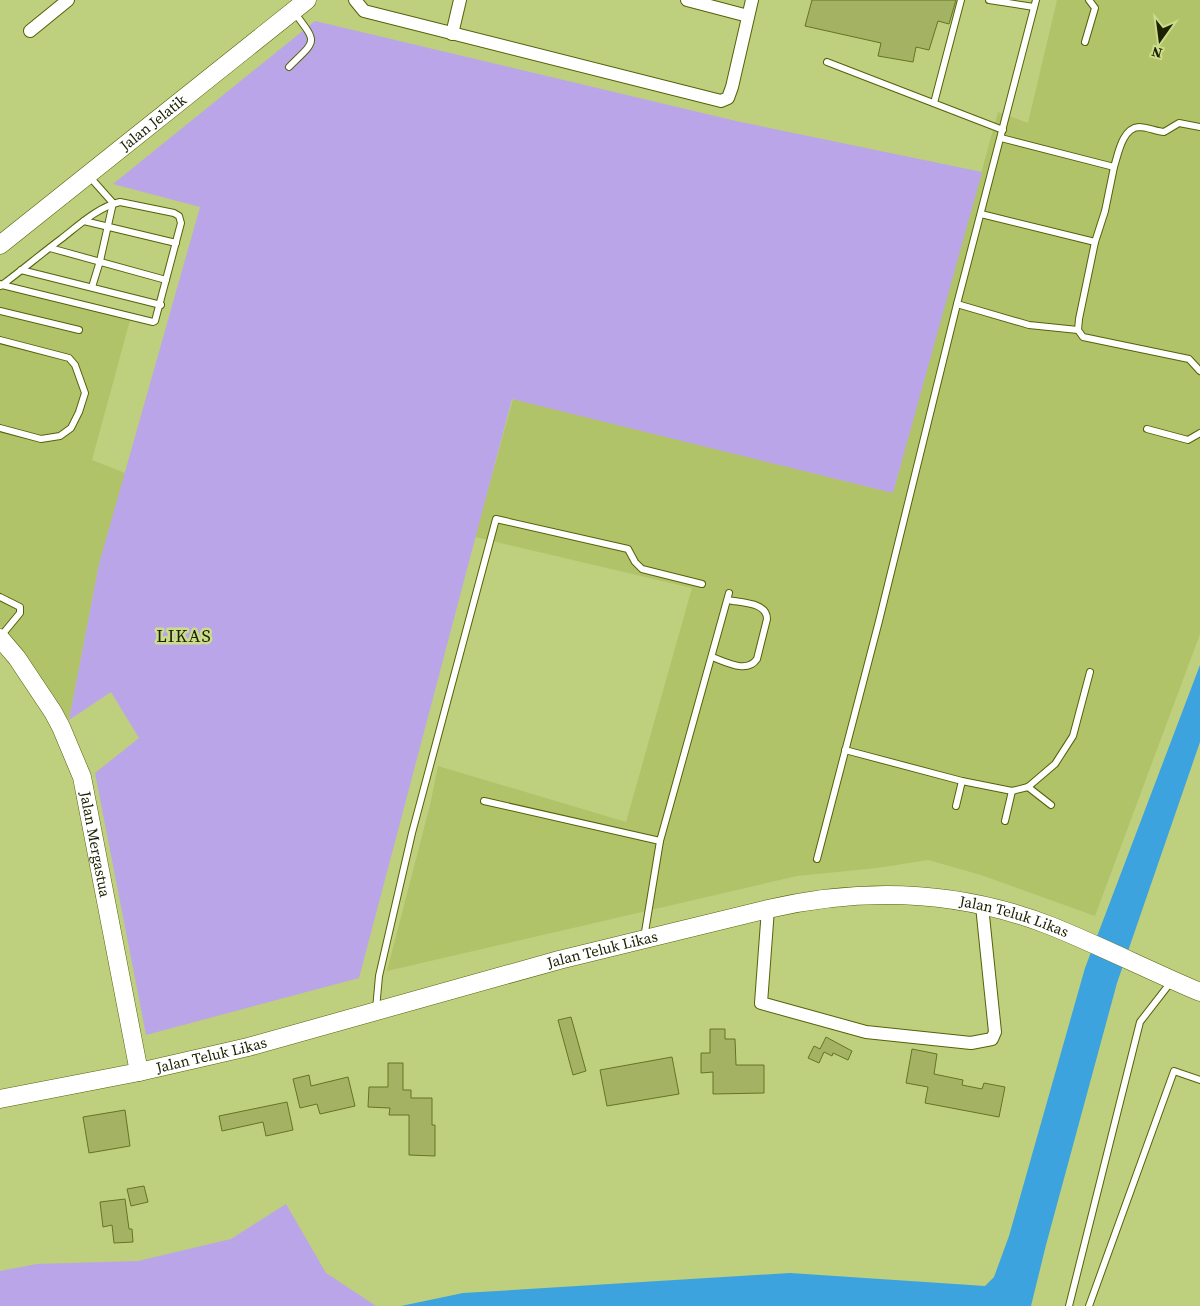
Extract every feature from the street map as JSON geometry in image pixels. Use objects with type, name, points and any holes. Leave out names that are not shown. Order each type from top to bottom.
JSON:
[{"type":"street","points":[[30,31],[68,0]]},
{"type":"street","name":"Jalan Jelatik","points":[[0,246],[308,0]]},
{"type":"street","points":[[355,0],[364,11],[721,101],[728,98],[732,87],[752,0]]},
{"type":"street","points":[[452,34],[460,0]]},
{"type":"street","points":[[687,0],[748,16]]},
{"type":"street","name":"Jalan Mergastua","points":[[0,638],[17,658],[61,727],[82,777],[139,1072]]},
{"type":"street","name":"Jalan Teluk Likas","points":[[0,1099],[139,1072],[248,1046],[644,939],[796,902],[867,894],[937,897],[1015,914],[1051,926],[1200,992]]},
{"type":"street","points":[[768,909],[761,1003],[866,1032],[971,1043],[992,1039],[995,1032],[982,906]]},
{"type":"lane","points":[[934,103],[961,0]]},
{"type":"lane","points":[[817,859],[879,621],[956,304],[1035,4],[989,0]]},
{"type":"lane","points":[[1085,42],[1095,8],[1090,0]]},
{"type":"lane","points":[[290,67],[310,46],[312,41],[311,35],[293,12]]},
{"type":"lane","points":[[827,62],[1003,130]]},
{"type":"lane","points":[[1078,330],[1095,242],[1105,212],[1114,167],[1123,140],[1138,127],[1164,132],[1179,123],[1200,127]]},
{"type":"lane","points":[[1001,138],[1114,167]]},
{"type":"lane","points":[[88,175],[113,203]]},
{"type":"lane","points":[[120,202],[174,213],[179,216],[181,223],[161,305],[153,322],[1,285],[84,221],[113,203],[120,202]]},
{"type":"lane","points":[[92,287],[109,226],[113,203]]},
{"type":"lane","points":[[981,214],[1095,242]]},
{"type":"lane","points":[[84,221],[176,243]]},
{"type":"lane","points":[[50,248],[166,280]]},
{"type":"lane","points":[[21,270],[161,305]]},
{"type":"lane","points":[[956,304],[1028,325],[1078,330],[1084,337],[1189,359],[1200,371]]},
{"type":"lane","points":[[0,311],[79,330]]},
{"type":"lane","points":[[0,340],[69,358],[78,373],[85,393],[71,428],[60,436],[41,439],[0,428]]},
{"type":"lane","points":[[1146,429],[1188,440],[1200,432]]},
{"type":"lane","points":[[376,1010],[379,976],[412,832],[496,519],[628,549],[635,562],[642,569],[702,584]]},
{"type":"lane","points":[[644,939],[660,841],[728,596],[764,609],[767,613],[767,620],[754,664],[746,667],[712,656]]},
{"type":"lane","points":[[0,597],[20,607],[20,613],[0,638]]},
{"type":"lane","points":[[845,750],[962,781],[1012,791],[1028,787],[1055,764],[1073,736],[1090,672]]},
{"type":"lane","points":[[956,806],[962,781]]},
{"type":"lane","points":[[1028,787],[1050,804]]},
{"type":"lane","points":[[1005,821],[1012,791]]},
{"type":"lane","points":[[484,801],[660,841]]},
{"type":"lane","points":[[1069,1306],[1140,1022],[1172,980]]},
{"type":"lane","points":[[1089,1306],[1174,1071],[1200,1080]]},
{"type":"shaded area","points":[[1057,0],[1200,0],[1200,634],[1095,916],[981,875],[928,860],[877,868],[797,876],[387,971],[430,805],[438,766],[626,822],[692,588],[475,537],[513,399],[893,493],[998,112],[1028,123]]},
{"type":"shaded area","points":[[315,21],[736,121],[982,172],[893,493],[512,399],[359,978],[146,1035],[95,773],[139,738],[111,692],[69,720],[99,564],[200,207],[113,184]]},
{"type":"shaded area","points":[[0,285],[130,320],[92,460],[125,473],[99,564],[69,720],[0,626]]},
{"type":"shaded area","points":[[286,1204],[326,1273],[376,1306],[0,1306],[0,1271],[37,1264],[138,1261],[231,1239]]},
{"type":"water","points":[[1200,665],[1200,742],[1117,983],[1031,1306],[401,1306],[463,1293],[790,1273],[985,1286],[994,1277],[1009,1236],[1085,968]]},
{"type":"building","points":[[812,0],[956,0],[949,24],[938,21],[929,50],[916,47],[913,62],[878,56],[881,43],[805,26]]},
{"type":"building","points":[[571,1017],[586,1071],[573,1075],[558,1020]]},
{"type":"building","points":[[710,1029],[725,1029],[725,1039],[735,1039],[736,1065],[764,1065],[764,1093],[713,1094],[713,1072],[701,1073],[701,1053],[710,1053]]},
{"type":"building","points":[[826,1037],[852,1051],[848,1060],[833,1053],[832,1056],[824,1052],[819,1063],[808,1058],[814,1046],[820,1049]]},
{"type":"building","points":[[912,1049],[937,1054],[934,1074],[963,1080],[962,1085],[982,1089],[984,1083],[1005,1087],[999,1117],[925,1103],[928,1087],[906,1083]]},
{"type":"building","points":[[672,1057],[679,1094],[607,1106],[600,1070]]},
{"type":"building","points":[[388,1063],[403,1063],[403,1090],[411,1090],[411,1098],[432,1098],[432,1125],[435,1125],[435,1156],[409,1155],[409,1115],[389,1115],[390,1108],[368,1107],[369,1087],[388,1087]]},
{"type":"building","points":[[309,1075],[311,1086],[348,1077],[355,1106],[320,1114],[317,1104],[300,1108],[293,1079]]},
{"type":"building","points":[[287,1102],[293,1130],[266,1136],[263,1122],[222,1131],[219,1116]]},
{"type":"building","points":[[125,1110],[130,1146],[89,1153],[83,1117]]},
{"type":"building","points":[[144,1186],[148,1202],[131,1206],[127,1189]]},
{"type":"building","points":[[125,1199],[129,1229],[132,1229],[133,1242],[114,1243],[112,1225],[103,1227],[100,1202]]},
{"type":"district","name":"LIKAS","points":[[184,636]]}]
